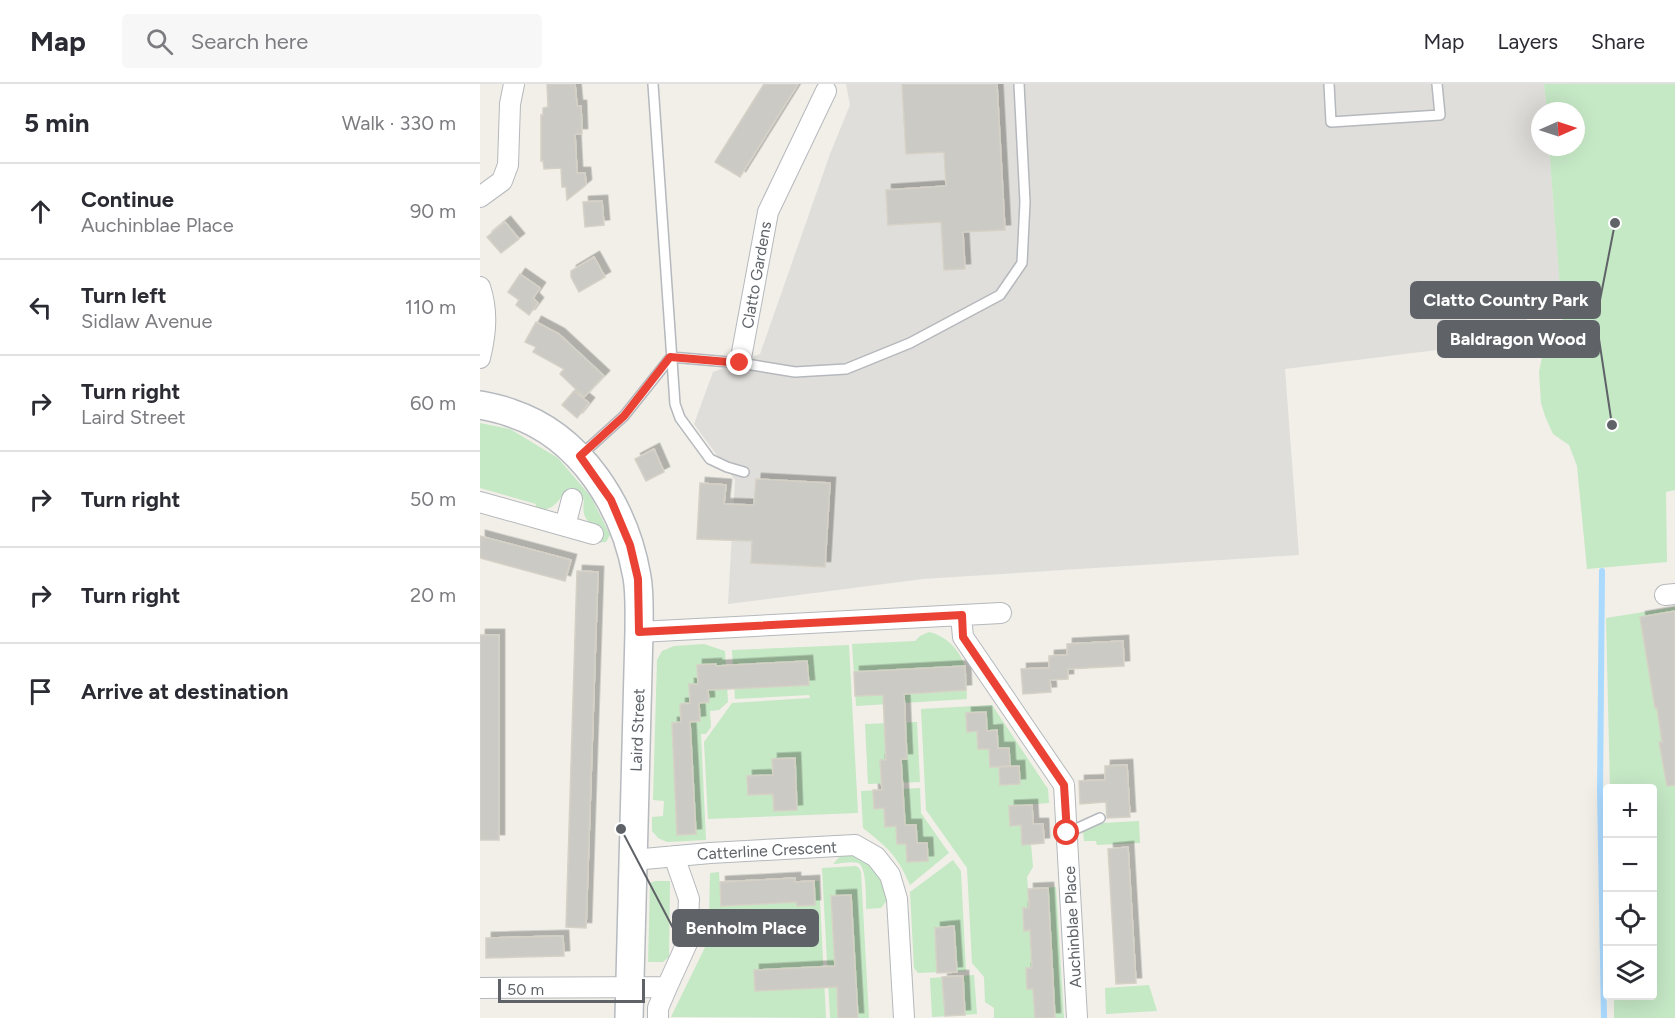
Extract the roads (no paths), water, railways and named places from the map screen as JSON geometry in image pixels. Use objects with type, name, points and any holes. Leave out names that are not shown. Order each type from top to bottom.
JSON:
[{"type":"street","points":[[480,197],[502,181],[508,165],[510,104],[514,84]]},
{"type":"street","name":"Clatto Gardens","points":[[740,363],[768,212],[826,91]]},
{"type":"street","points":[[480,287],[485,303],[486,326],[480,358]]},
{"type":"street","name":"Laird Street","points":[[480,405],[512,413],[546,430],[580,456],[611,500],[630,545],[638,579],[639,632],[628,1018]]},
{"type":"street","points":[[565,526],[572,499]]},
{"type":"street","points":[[480,502],[593,534]]},
{"type":"street","points":[[639,632],[1001,613]]},
{"type":"street","name":"Auchinblae Place","points":[[962,615],[963,637],[1064,785],[1077,1018]]},
{"type":"street","name":"Catterline Crescent","points":[[633,860],[855,845],[876,856],[890,875],[897,899],[904,1018]]},
{"type":"street","points":[[658,1018],[658,1008],[687,943],[688,900],[674,856]]},
{"type":"street","points":[[480,988],[667,987]]},
{"type":"lane","points":[[653,84],[675,404],[680,418],[710,459],[744,472]]},
{"type":"lane","points":[[670,357],[740,363],[795,372],[846,369],[910,343],[1000,295],[1022,263],[1025,202],[1019,84]]},
{"type":"lane","points":[[1329,84],[1332,122],[1440,115],[1437,84]]},
{"type":"lane","points":[[580,456],[624,416],[670,357]]},
{"type":"lane","points":[[1067,833],[1100,818]]},
{"type":"waterway","points":[[1602,571],[1600,792],[1604,1018]]},
{"type":"place","name":"Clatto Country Park","points":[[1615,223]]},
{"type":"place","name":"Baldragon Wood","points":[[1612,425]]},
{"type":"place","name":"Benholm Place","points":[[621,829]]}]
